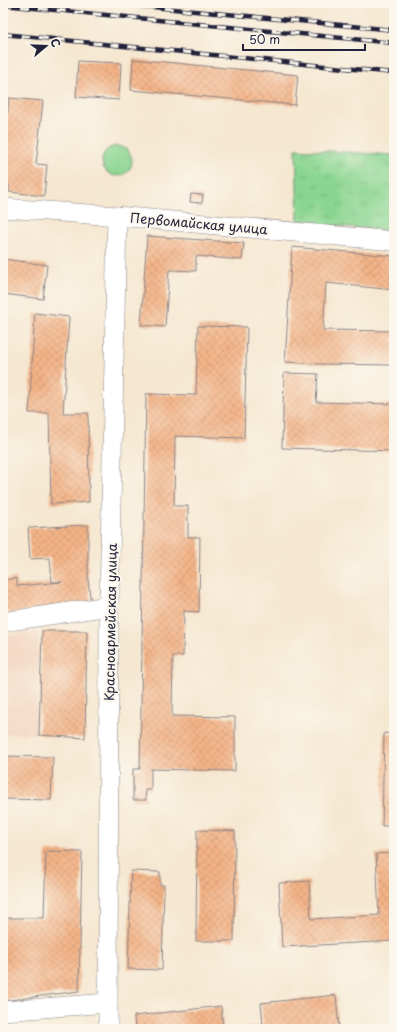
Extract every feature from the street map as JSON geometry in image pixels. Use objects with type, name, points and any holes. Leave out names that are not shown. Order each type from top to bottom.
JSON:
[{"type":"street","name":"Первомайская улица","points":[[3,208],[117,216],[394,240]]},
{"type":"street","name":"Красноармейская улица","points":[[108,1029],[109,606],[117,216]]},
{"type":"street","points":[[3,622],[109,606]]},
{"type":"street","points":[[3,1011],[108,1003]]},
{"type":"shaded area","points":[[37,632],[39,640],[37,734],[3,734],[3,635]]},
{"type":"green space","points":[[117,146],[128,150],[132,161],[128,172],[117,176],[106,172],[102,161],[106,150]]},
{"type":"green space","points":[[296,149],[394,155],[394,231],[298,223]]},
{"type":"building","points":[[133,59],[298,75],[295,105],[131,90]]},
{"type":"building","points":[[78,61],[121,63],[119,100],[76,97]]},
{"type":"building","points":[[9,98],[43,101],[36,164],[47,165],[44,196],[9,192],[9,185],[3,184],[3,161]]},
{"type":"building","points":[[191,194],[203,195],[202,203],[190,202]]},
{"type":"building","points":[[147,236],[244,243],[242,260],[196,256],[196,271],[169,270],[165,327],[141,325]]},
{"type":"building","points":[[292,247],[394,256],[394,290],[326,283],[323,330],[394,331],[394,365],[285,362]]},
{"type":"building","points":[[3,259],[47,265],[43,299],[3,294]]},
{"type":"building","points":[[35,313],[69,317],[63,413],[88,413],[89,502],[51,504],[49,413],[29,413]]},
{"type":"building","points":[[198,326],[247,327],[244,438],[175,436],[174,506],[188,506],[188,537],[200,537],[199,612],[184,611],[183,656],[173,656],[172,716],[235,717],[235,771],[151,769],[151,790],[145,790],[146,800],[133,800],[133,769],[140,769],[146,394],[196,395]]},
{"type":"building","points":[[284,373],[318,374],[316,402],[394,404],[394,451],[282,448]]},
{"type":"building","points":[[88,525],[88,579],[91,605],[3,614],[3,580],[17,578],[17,586],[62,582],[52,582],[50,558],[30,559],[28,528]]},
{"type":"building","points":[[42,631],[87,631],[85,738],[39,735]]},
{"type":"building","points":[[384,733],[394,734],[394,826],[382,826]]},
{"type":"building","points":[[3,756],[53,757],[51,800],[3,799]]},
{"type":"building","points":[[197,830],[235,831],[234,941],[196,941]]},
{"type":"building","points":[[46,851],[82,852],[79,991],[3,1001],[3,918],[44,918]]},
{"type":"building","points":[[394,853],[394,941],[282,947],[279,883],[309,881],[311,919],[379,915],[376,854]]},
{"type":"building","points":[[131,871],[160,872],[160,885],[164,885],[162,970],[128,969]]},
{"type":"building","points":[[336,995],[339,1029],[240,1029],[263,1025],[261,1003]]},
{"type":"building","points":[[221,1006],[223,1029],[135,1029],[134,1016]]},
{"type":"railway","points":[[110,3],[394,30]]},
{"type":"railway","points":[[3,5],[394,43]]},
{"type":"railway","points":[[3,34],[394,73]]}]
